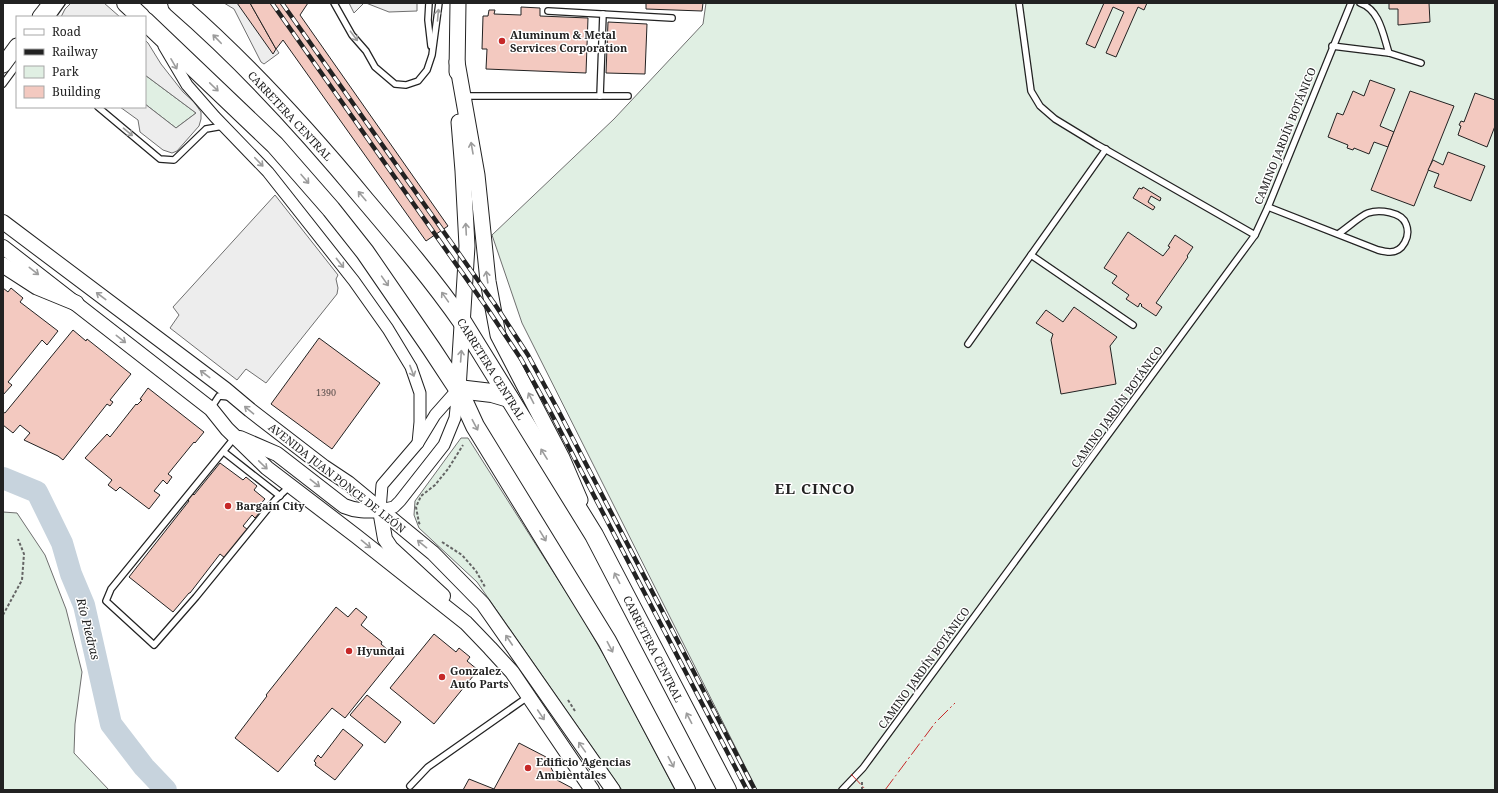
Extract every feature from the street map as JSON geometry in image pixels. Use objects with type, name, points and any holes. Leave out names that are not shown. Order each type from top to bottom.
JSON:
[{"type":"highway","points":[[126,3],[140,16]]},
{"type":"highway","name":"CARRETERA CENTRAL","points":[[177,3],[206,28],[264,86],[332,161],[442,293],[463,324],[594,535],[727,790]]},
{"type":"highway","points":[[150,26],[275,145],[331,208],[381,276],[458,389],[475,426],[607,640],[686,790]]},
{"type":"highway","points":[[458,389],[492,393],[509,398]]},
{"type":"main road","points":[[41,16],[52,3]]},
{"type":"main road","points":[[458,3],[458,113],[467,246],[458,389]]},
{"type":"main road","points":[[3,65],[16,47]]},
{"type":"main road","points":[[457,62],[477,176],[488,281],[498,334],[562,458],[594,535]]},
{"type":"main road","points":[[3,265],[37,287],[76,303]]},
{"type":"street","points":[[150,26],[187,85],[278,184],[354,281],[392,335],[411,367],[420,394],[418,443]]},
{"type":"street","name":"AVENIDA JUAN PONCE DE LEÓN","points":[[3,222],[236,398],[318,463],[348,483],[433,553],[483,604],[613,790]]},
{"type":"street","points":[[3,247],[211,409],[227,430],[267,468],[466,623],[512,672],[592,790]]},
{"type":"street","points":[[458,389],[435,415],[418,443],[382,485],[380,510],[385,539],[391,548],[455,607],[466,623]]},
{"type":"street","points":[[235,436],[277,454],[344,506],[354,510],[380,510],[394,507],[400,501],[444,445],[456,418],[458,389]]},
{"type":"lane","points":[[53,16],[62,3]]},
{"type":"lane","points":[[334,3],[352,35],[366,51],[375,67],[395,84],[406,85],[418,81],[427,70],[432,55],[439,3]]},
{"type":"lane","points":[[429,3],[428,20],[432,55]]},
{"type":"lane","points":[[1019,3],[1031,91],[1040,106],[1055,119],[1255,235]]},
{"type":"lane","name":"CAMINO JARDÍN BOTÁNICO","points":[[842,790],[868,761],[1255,235],[1268,207],[1332,46],[1351,3]]},
{"type":"lane","points":[[1360,3],[1367,6],[1378,18],[1390,53]]},
{"type":"lane","points":[[548,11],[672,18]]},
{"type":"lane","points":[[600,96],[603,14]]},
{"type":"lane","points":[[1332,46],[1390,53],[1421,63]]},
{"type":"lane","points":[[3,84],[16,66]]},
{"type":"lane","points":[[463,96],[628,96]]},
{"type":"lane","points":[[99,108],[160,159],[174,160],[206,129],[224,126]]},
{"type":"lane","points":[[968,344],[1106,149]]},
{"type":"lane","points":[[1268,207],[1378,250],[1390,252],[1398,251],[1405,244],[1407,235],[1406,224],[1400,216],[1385,211],[1368,213],[1338,234]]},
{"type":"lane","points":[[1031,255],[1133,325]]},
{"type":"lane","points":[[211,409],[219,396],[236,398]]},
{"type":"lane","points":[[235,436],[224,452],[111,589],[106,601],[154,645],[290,486]]},
{"type":"lane","points":[[224,452],[280,496]]},
{"type":"lane","points":[[410,786],[428,767],[540,687]]},
{"type":"path","points":[[3,615],[22,580],[24,554],[18,538]]},
{"type":"green space","points":[[706,3],[1495,3],[1495,790],[757,790],[522,323],[492,235],[614,119],[703,24]]},
{"type":"green space","points":[[146,76],[196,113],[176,128],[146,105]]},
{"type":"green space","points":[[461,438],[468,438],[580,614],[610,666],[675,790],[622,790],[477,582],[419,528],[414,515],[415,501]]},
{"type":"green space","points":[[3,512],[17,513],[45,555],[66,609],[82,672],[75,724],[74,753],[109,790],[3,790]]},
{"type":"shaded area","points":[[71,3],[104,3],[119,16],[62,16],[65,9]]},
{"type":"shaded area","points":[[224,3],[246,3],[279,53],[264,64],[261,62],[234,9]]},
{"type":"shaded area","points":[[349,3],[364,3],[354,13]]},
{"type":"shaded area","points":[[366,3],[417,3],[417,11],[389,12]]},
{"type":"shaded area","points":[[146,41],[161,64],[201,112],[199,126],[177,151],[172,153],[163,150],[140,132],[138,120],[121,108],[146,108],[146,105],[176,128],[196,113],[146,76]]},
{"type":"shaded area","points":[[275,195],[338,275],[336,279],[338,288],[337,294],[266,383],[246,369],[237,380],[170,328],[179,315],[173,307]]},
{"type":"building","points":[[237,3],[250,3],[276,49],[273,54]]},
{"type":"building","points":[[250,3],[308,3],[300,15],[448,226],[426,241],[283,40],[276,49]]},
{"type":"building","points":[[646,3],[703,3],[702,11],[646,9]]},
{"type":"building","points":[[1104,3],[1147,3],[1144,10],[1138,7],[1116,57],[1106,53],[1124,12],[1113,7],[1095,48],[1086,44]]},
{"type":"building","points":[[1389,3],[1429,3],[1430,22],[1398,25],[1398,9],[1389,9]]},
{"type":"building","points":[[521,7],[540,8],[540,16],[588,18],[586,73],[486,69],[487,49],[482,49],[483,16],[488,16],[489,10],[495,10],[494,14],[521,15]]},
{"type":"building","points":[[608,22],[647,24],[645,74],[606,73]]},
{"type":"building","points":[[1370,80],[1395,89],[1380,126],[1394,132],[1388,147],[1374,142],[1369,154],[1354,148],[1353,150],[1347,148],[1348,145],[1328,137],[1337,113],[1343,115],[1353,91],[1364,96]]},
{"type":"building","points":[[1410,91],[1454,106],[1414,206],[1371,190]]},
{"type":"building","points":[[1475,93],[1495,100],[1495,126],[1487,147],[1458,135],[1461,126],[1459,125],[1461,121],[1464,122]]},
{"type":"building","points":[[1448,152],[1485,166],[1471,201],[1434,187],[1439,174],[1428,170],[1433,160],[1443,165]]},
{"type":"building","points":[[1143,187],[1161,198],[1160,201],[1151,196],[1148,202],[1155,207],[1153,210],[1133,198],[1139,188],[1142,189]]},
{"type":"building","points":[[1128,232],[1163,256],[1170,247],[1168,246],[1175,235],[1193,247],[1187,256],[1188,257],[1156,303],[1162,307],[1156,316],[1141,306],[1142,305],[1140,303],[1138,307],[1126,299],[1129,295],[1112,283],[1117,276],[1104,268]]},
{"type":"building","points":[[3,288],[8,292],[11,288],[23,298],[20,302],[58,331],[47,345],[42,340],[8,382],[12,385],[3,395]]},
{"type":"building","points":[[1074,307],[1117,337],[1110,346],[1116,384],[1061,394],[1051,340],[1053,334],[1036,323],[1046,310],[1063,322]]},
{"type":"building","points":[[73,330],[86,341],[87,339],[131,374],[110,400],[113,402],[110,406],[107,404],[63,460],[58,456],[24,440],[30,433],[20,425],[13,433],[3,425],[3,412],[5,413]]},
{"type":"building","points":[[319,338],[380,383],[332,449],[271,404]]},
{"type":"building","points":[[148,388],[204,432],[168,474],[172,477],[167,484],[163,480],[154,491],[160,495],[149,509],[120,487],[116,491],[108,485],[112,480],[85,458],[107,434],[110,437],[136,404],[137,405],[142,400],[140,399]]},
{"type":"building","points":[[220,463],[243,480],[246,477],[257,486],[254,490],[265,499],[256,509],[260,512],[255,518],[252,515],[243,526],[248,530],[225,558],[220,554],[190,593],[173,612],[129,577],[189,501],[186,498],[191,492],[194,495]]},
{"type":"building","points":[[336,607],[348,617],[356,608],[367,617],[361,625],[382,642],[381,644],[395,656],[345,718],[332,708],[278,772],[235,738],[267,696],[266,695]]},
{"type":"building","points":[[434,634],[456,652],[459,648],[470,657],[467,661],[478,670],[434,724],[390,688]]},
{"type":"building","points":[[367,695],[401,722],[385,743],[350,715]]},
{"type":"building","points":[[343,729],[363,745],[335,780],[315,765],[316,763],[314,761],[318,755],[321,758]]},
{"type":"building","name":"Edificio Agencias Ambientales","points":[[519,743],[546,757],[557,780],[572,788],[572,790],[463,790],[469,779],[494,789]]},
{"type":"waterway","name":"Río Piedras","points":[[3,478],[37,492],[62,543],[71,574],[84,605],[111,724],[144,767],[166,790]]},
{"type":"railway","points":[[272,3],[487,308],[521,359],[551,413],[747,790]]},
{"type":"railway","points":[[282,3],[494,303],[528,355],[755,790]]},
{"type":"power","points":[[885,790],[935,723],[955,703]]},
{"type":"power","points":[[851,774],[866,790]]},
{"type":"place","name":"Aluminum & Metal Services Corporation","points":[[502,41]]},
{"type":"place","name":"Bargain City","points":[[228,506]]},
{"type":"place","name":"Hyundai","points":[[349,651]]},
{"type":"place","name":"Gonzalez Auto Parts","points":[[442,677]]},
{"type":"place","name":"Edificio Agencias Ambientales","points":[[528,768]]},
{"type":"district","name":"EL CINCO","points":[[815,489]]}]
